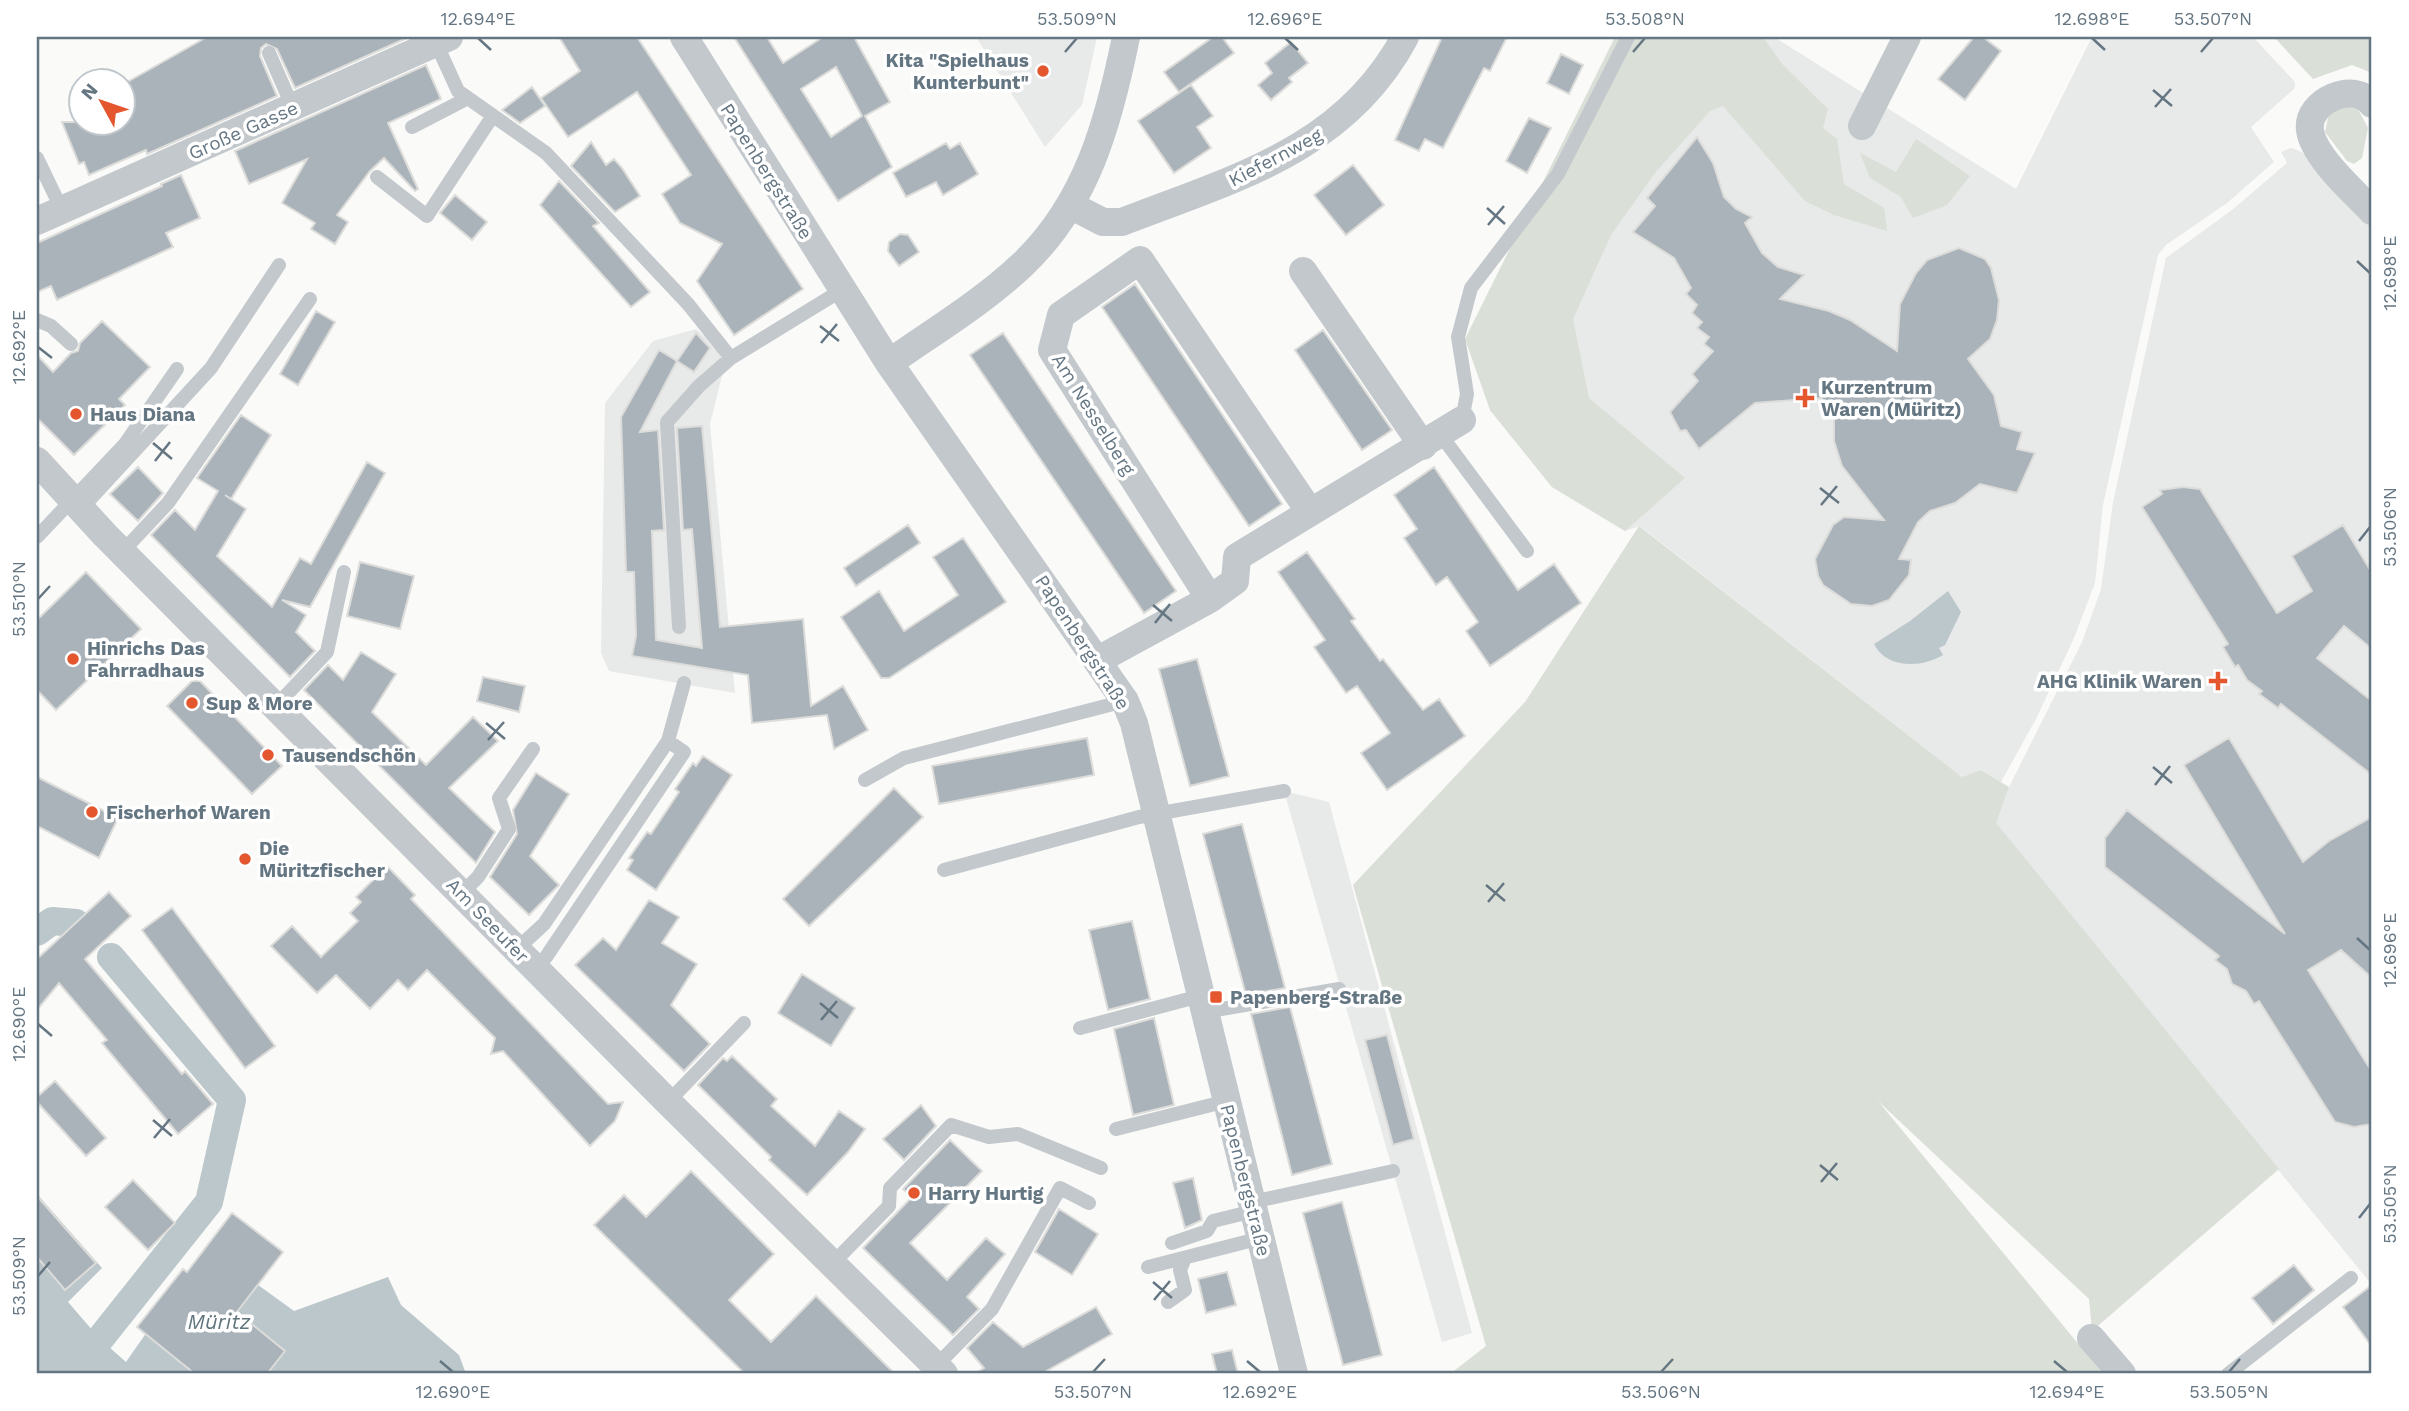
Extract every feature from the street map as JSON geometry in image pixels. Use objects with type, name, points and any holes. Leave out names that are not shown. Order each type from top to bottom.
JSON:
[{"type":"street","name":"Papenbergstraße","points":[[684,37],[889,363],[1125,701],[1135,723],[1294,1374]]},
{"type":"street","points":[[889,363],[1021,266],[1048,237],[1070,205],[1098,150],[1111,108],[1126,37]]},
{"type":"street","name":"Kiefernweg","points":[[1070,205],[1103,222],[1122,222],[1266,166],[1325,131],[1352,108],[1395,55],[1405,37]]},
{"type":"street","points":[[1862,126],[1907,37]]},
{"type":"street","name":"Große Gasse","points":[[49,216],[442,40]]},
{"type":"street","points":[[2370,199],[2316,148],[2310,129],[2312,116],[2335,95],[2352,93],[2368,99],[2372,104]]},
{"type":"street","name":"Am Nesselberg","points":[[1210,599],[1052,350],[1061,315],[1140,260],[1310,512]]},
{"type":"street","points":[[1098,660],[1210,599],[1235,581],[1237,557],[1442,433],[1303,271]]},
{"type":"street","name":"Am Seeufer","points":[[37,461],[122,552],[668,1102],[940,1370]]},
{"type":"street","points":[[2091,1338],[2122,1374]]},
{"type":"lane","points":[[1527,551],[1442,433],[1467,394],[1458,337],[1471,288],[1558,174],[1628,37]]},
{"type":"lane","points":[[442,40],[458,91],[546,153],[688,304],[731,358]]},
{"type":"lane","points":[[269,53],[293,108]]},
{"type":"lane","points":[[412,127],[466,99]]},
{"type":"lane","points":[[377,177],[427,216],[492,117]]},
{"type":"lane","points":[[37,158],[49,216]]},
{"type":"lane","points":[[37,537],[77,505],[211,368],[279,265]]},
{"type":"lane","points":[[679,627],[667,422],[699,386],[731,358],[842,290]]},
{"type":"lane","points":[[122,552],[169,503],[310,299]]},
{"type":"lane","points":[[37,320],[51,326],[71,344]]},
{"type":"lane","points":[[77,505],[87,481],[125,443],[177,369]]},
{"type":"lane","points":[[276,706],[327,652],[344,572]]},
{"type":"lane","points":[[526,958],[544,924],[668,741],[684,683]]},
{"type":"lane","points":[[865,780],[904,758],[1125,701]]},
{"type":"lane","points":[[526,958],[546,957],[684,752],[668,741]]},
{"type":"lane","points":[[461,893],[478,877],[509,829],[499,798],[533,749]]},
{"type":"lane","points":[[944,870],[1083,831],[1156,814],[1284,791]]},
{"type":"lane","points":[[1080,1028],[1202,1004],[1339,989]]},
{"type":"lane","points":[[668,1102],[744,1023]]},
{"type":"lane","points":[[1116,1129],[1227,1101]]},
{"type":"lane","points":[[833,1263],[889,1206],[890,1188],[951,1125],[989,1137],[1018,1134],[1101,1168]]},
{"type":"lane","points":[[1147,1267],[1185,1258],[1256,1217],[1393,1171]]},
{"type":"lane","points":[[940,1370],[992,1309],[1060,1188],[1089,1203]]},
{"type":"lane","points":[[1172,1243],[1207,1231],[1213,1221],[1256,1217]]},
{"type":"lane","points":[[1167,1302],[1185,1290],[1180,1270],[1185,1258]]},
{"type":"lane","points":[[2228,1374],[2351,1278]]},
{"type":"shaded area","name":"Kita \"Spielhaus Kunterbunt\"","points":[[976,37],[1097,37],[1082,105],[1045,147]]},
{"type":"shaded area","points":[[1615,37],[1763,37],[1783,65],[1828,109],[1823,128],[1837,139],[1844,184],[1884,208],[1887,231],[1834,215],[1805,201],[1723,106],[1710,111],[1655,173],[1611,235],[1573,319],[1589,398],[1685,478],[1625,531],[1552,487],[1490,410],[1465,339]]},
{"type":"shaded area","name":"Kurzentrum Waren (Müritz)","points":[[1619,37],[1774,37],[2016,189],[2092,37],[2253,37],[2295,82],[2295,88],[2251,127],[2274,162],[2227,203],[2166,245],[2158,255],[2103,505],[2095,583],[2074,638],[2036,719],[2001,782],[1981,770],[1962,777],[1640,526],[1625,531],[1552,487],[1490,410]]},
{"type":"shaded area","points":[[2274,37],[2372,37],[2372,73],[2352,65],[2313,79]]},
{"type":"shaded area","points":[[2344,105],[2358,109],[2368,128],[2362,158],[2354,164],[2347,161],[2325,132],[2329,113]]},
{"type":"shaded area","points":[[1916,139],[1970,176],[1947,205],[1913,218],[1901,197],[1870,178],[1860,153],[1896,172]]},
{"type":"shaded area","name":"AHG Klinik Waren","points":[[2291,148],[2311,159],[2372,227],[2372,1285],[1995,823],[2009,787],[2082,642],[2101,589],[2113,502],[2166,258],[2232,210],[2287,163],[2281,152]]},
{"type":"shaded area","points":[[696,329],[714,344],[725,364],[710,424],[735,693],[609,671],[601,653],[605,403],[653,341]]},
{"type":"shaded area","points":[[1639,526],[1962,777],[1981,770],[2009,787],[1996,823],[2279,1169],[2092,1331],[2089,1299],[1878,1101],[2103,1374],[1450,1374],[1486,1346],[1353,885],[1525,702]]},
{"type":"shaded area","points":[[1284,791],[1329,802],[1472,1333],[1442,1342]]},
{"type":"water","points":[[1948,591],[1961,612],[1945,645],[1939,648],[1943,655],[1925,662],[1905,664],[1887,658],[1880,652],[1874,644],[1910,621]]},
{"type":"water","name":"Müritz","points":[[37,1194],[102,1268],[68,1302],[100,1339],[126,1362],[206,1247],[294,1311],[388,1277],[401,1305],[459,1355],[466,1374],[37,1374]]},
{"type":"building","points":[[207,37],[409,37],[295,88],[277,49],[266,44],[261,48],[260,56],[277,96],[147,154],[146,150],[89,175],[84,162],[79,164],[68,136],[136,136],[136,77]]},
{"type":"building","points":[[559,37],[637,37],[803,289],[734,335],[697,281],[722,244],[680,223],[662,194],[691,175],[637,92],[568,137],[541,98],[580,71]]},
{"type":"building","points":[[734,37],[767,37],[783,63],[823,37],[854,37],[890,102],[865,116],[892,167],[838,201]],"holes":[[[836,67],[862,116],[831,137],[801,89]]]},
{"type":"building","points":[[1213,37],[1222,37],[1234,53],[1179,92],[1164,72]]},
{"type":"building","points":[[1442,37],[1507,37],[1490,71],[1484,68],[1443,148],[1425,139],[1419,151],[1395,140]]},
{"type":"building","points":[[1974,37],[1983,37],[2001,51],[1965,100],[1938,79]]},
{"type":"building","points":[[1291,42],[1308,63],[1289,78],[1292,82],[1271,100],[1258,85],[1272,73],[1265,63]]},
{"type":"building","points":[[1561,54],[1583,65],[1569,94],[1547,83]]},
{"type":"building","points":[[426,65],[441,99],[388,123],[418,189],[415,191],[384,158],[370,171],[337,215],[348,222],[335,244],[311,229],[315,223],[282,203],[307,159],[249,184],[235,151]]},
{"type":"building","points":[[1191,85],[1213,116],[1197,127],[1211,148],[1174,173],[1138,121]]},
{"type":"building","points":[[532,87],[545,106],[520,123],[502,110]]},
{"type":"building","points":[[1529,118],[1551,128],[1527,173],[1506,161]]},
{"type":"building","points":[[1697,137],[1713,163],[1724,197],[1736,209],[1752,217],[1745,223],[1762,253],[1778,267],[1804,275],[1780,299],[1829,311],[1850,320],[1897,351],[1900,304],[1916,273],[1927,260],[1959,248],[1985,259],[1991,268],[1999,300],[1997,320],[1990,339],[1968,359],[1994,395],[2001,426],[2022,432],[2017,449],[2035,453],[2017,493],[1980,484],[1955,503],[1930,511],[1918,522],[1899,559],[1911,560],[1909,575],[1889,600],[1872,606],[1851,604],[1823,585],[1818,576],[1815,559],[1833,525],[1844,517],[1884,520],[1842,466],[1834,441],[1834,416],[1821,398],[1755,403],[1699,449],[1686,430],[1680,431],[1670,412],[1698,381],[1692,374],[1713,351],[1704,344],[1709,337],[1697,328],[1702,322],[1692,313],[1697,305],[1686,294],[1691,288],[1674,258],[1633,232],[1655,206],[1647,198]]},
{"type":"building","points":[[591,142],[606,165],[614,159],[640,196],[615,212],[571,166]]},
{"type":"building","points":[[946,143],[950,149],[960,143],[978,174],[943,195],[936,182],[906,197],[893,173]]},
{"type":"building","points":[[1353,165],[1384,205],[1346,235],[1314,195]]},
{"type":"building","points":[[181,175],[200,218],[166,233],[173,247],[57,300],[51,286],[37,292],[37,243]]},
{"type":"building","points":[[559,181],[599,223],[593,226],[650,292],[631,307],[540,205]]},
{"type":"building","points":[[455,195],[487,222],[472,240],[440,213]]},
{"type":"building","points":[[900,234],[908,235],[919,252],[899,266],[888,251],[889,242]]},
{"type":"building","points":[[1135,284],[1282,504],[1249,526],[1102,307]]},
{"type":"building","points":[[316,311],[335,322],[298,385],[280,374]]},
{"type":"building","points":[[102,321],[150,367],[119,399],[125,405],[74,455],[37,418],[37,355],[53,372],[71,353],[78,351],[80,343]]},
{"type":"building","points":[[1323,330],[1392,430],[1362,450],[1295,350]]},
{"type":"building","points":[[696,333],[710,348],[694,372],[677,361]]},
{"type":"building","points":[[1003,333],[1176,591],[1144,613],[970,355]]},
{"type":"building","points":[[659,350],[677,361],[640,432],[658,430],[664,530],[652,531],[656,640],[702,648],[692,529],[683,530],[677,428],[702,426],[720,627],[803,619],[811,706],[843,686],[868,730],[834,749],[827,715],[752,723],[748,675],[632,656],[636,636],[634,572],[626,572],[621,417]]},
{"type":"building","points":[[241,415],[271,435],[231,499],[246,509],[217,556],[272,607],[300,558],[311,564],[367,462],[385,473],[310,607],[282,600],[306,615],[296,632],[315,651],[290,677],[151,535],[175,510],[195,530],[218,491],[197,478]]},
{"type":"building","points":[[138,467],[163,493],[138,521],[110,494]]},
{"type":"building","points":[[1434,467],[1518,590],[1554,564],[1581,603],[1490,666],[1466,631],[1478,622],[1447,577],[1436,585],[1404,538],[1417,529],[1394,495]]},
{"type":"building","points":[[2183,487],[2200,489],[2277,613],[2312,591],[2292,556],[2343,525],[2372,573],[2372,649],[2344,626],[2317,658],[2372,701],[2372,775],[2281,704],[2278,708],[2259,694],[2262,691],[2247,680],[2238,665],[2235,667],[2223,647],[2228,644],[2142,507],[2162,494],[2160,490]]},
{"type":"building","points":[[908,525],[920,543],[856,586],[844,568]]},
{"type":"building","points":[[963,538],[1006,602],[889,678],[881,678],[841,617],[879,591],[904,631],[958,595],[933,557]]},
{"type":"building","points":[[1307,552],[1355,619],[1351,621],[1380,661],[1383,659],[1423,710],[1439,699],[1465,736],[1387,790],[1361,753],[1390,733],[1357,686],[1346,693],[1314,647],[1325,640],[1278,572]]},
{"type":"building","points":[[360,562],[414,576],[400,629],[347,616]]},
{"type":"building","name":"Hinrichs Das Fahrradhaus","points":[[86,572],[141,629],[56,710],[37,690],[37,620]]},
{"type":"building","points":[[361,652],[396,674],[372,712],[426,765],[473,717],[498,741],[449,788],[495,832],[476,863],[304,690],[328,665],[343,680]]},
{"type":"building","points":[[1197,659],[1229,776],[1190,786],[1159,669]]},
{"type":"building","points":[[483,677],[525,686],[519,712],[477,701]]},
{"type":"building","points":[[192,681],[200,681],[282,766],[252,794],[167,706]]},
{"type":"building","points":[[1087,738],[1094,775],[939,804],[932,766]]},
{"type":"building","points":[[2229,738],[2303,862],[2329,841],[2372,817],[2372,978],[2341,950],[2308,970],[2372,1072],[2372,1124],[2354,1127],[2335,1122],[2259,1001],[2254,1004],[2246,991],[2232,984],[2227,969],[2215,960],[2219,956],[2105,867],[2105,838],[2127,810],[2285,934],[2184,765]]},
{"type":"building","points":[[703,756],[732,775],[656,890],[627,870],[633,860],[629,858],[647,832],[651,834],[679,792],[675,789],[693,763],[696,766]]},
{"type":"building","points":[[536,773],[569,794],[530,856],[559,885],[529,915],[490,877],[517,834],[513,810]]},
{"type":"building","points":[[37,777],[118,818],[99,858],[37,826]]},
{"type":"building","points":[[894,788],[923,817],[809,926],[783,899]]},
{"type":"building","points":[[1242,824],[1285,988],[1246,995],[1203,834]]},
{"type":"building","points":[[387,866],[415,895],[411,899],[608,1104],[623,1102],[615,1121],[590,1146],[503,1051],[491,1054],[495,1038],[427,970],[408,990],[398,980],[370,1009],[336,975],[317,993],[271,946],[292,926],[321,957],[358,921],[350,913],[361,902],[356,897]]},
{"type":"building","points":[[109,892],[131,916],[85,959],[182,1074],[185,1071],[213,1104],[178,1134],[102,1043],[107,1040],[59,983],[37,1010],[37,959]]},
{"type":"building","points":[[649,900],[679,917],[662,943],[697,964],[671,1005],[710,1044],[684,1071],[575,965],[603,938],[616,950]]},
{"type":"building","points":[[172,908],[275,1046],[245,1068],[142,930]]},
{"type":"building","points":[[1132,921],[1150,999],[1108,1010],[1089,930]]},
{"type":"building","points":[[802,974],[855,1008],[831,1046],[778,1013]]},
{"type":"building","points":[[1290,1007],[1332,1164],[1292,1175],[1251,1014]]},
{"type":"building","points":[[1154,1018],[1174,1105],[1133,1115],[1114,1029]]},
{"type":"building","points":[[1387,1035],[1414,1139],[1393,1145],[1365,1040]]},
{"type":"building","points":[[732,1056],[777,1099],[771,1106],[815,1146],[839,1111],[865,1129],[848,1152],[807,1195],[769,1160],[771,1157],[698,1085],[723,1058],[727,1061]]},
{"type":"building","points":[[55,1081],[106,1138],[86,1156],[37,1102],[37,1097]]},
{"type":"building","points":[[921,1105],[936,1126],[904,1160],[883,1139]]},
{"type":"building","points":[[950,1140],[982,1171],[910,1243],[947,1280],[986,1238],[1005,1254],[967,1297],[979,1309],[953,1335],[863,1248],[912,1197],[903,1189]]},
{"type":"building","points":[[691,1171],[774,1254],[729,1300],[771,1342],[816,1296],[895,1374],[745,1374],[594,1225],[624,1195],[646,1217]]},
{"type":"building","points":[[1193,1178],[1202,1220],[1185,1228],[1173,1183]]},
{"type":"building","points":[[133,1180],[175,1223],[148,1250],[105,1207]]},
{"type":"building","points":[[37,1196],[96,1263],[65,1290],[37,1257]]},
{"type":"building","points":[[1342,1202],[1382,1355],[1343,1365],[1303,1213]]},
{"type":"building","points":[[1059,1209],[1098,1234],[1072,1275],[1035,1252]]},
{"type":"building","points":[[232,1213],[283,1252],[237,1312],[285,1351],[267,1374],[195,1374],[137,1327],[183,1269],[187,1272]]},
{"type":"building","points":[[2294,1265],[2314,1290],[2273,1324],[2252,1298]]},
{"type":"building","points":[[1227,1272],[1236,1305],[1206,1313],[1198,1279]]},
{"type":"building","points":[[2372,1285],[2372,1347],[2343,1307]]},
{"type":"building","points":[[1096,1307],[1112,1334],[1041,1374],[974,1374],[984,1368],[967,1348],[993,1322],[1023,1347]]},
{"type":"building","points":[[1232,1350],[1238,1374],[1217,1374],[1212,1354]]},
{"type":"waterway","points":[[37,932],[52,921],[76,923]]},
{"type":"waterway","points":[[100,1339],[209,1202],[232,1100],[111,957]]},
{"type":"place","name":"Kita \"Spielhaus Kunterbunt\"","points":[[1043,71]]},
{"type":"place","name":"Kurzentrum Waren (Müritz)","points":[[1805,398]]},
{"type":"place","name":"Haus Diana","points":[[76,414]]},
{"type":"place","name":"Hinrichs Das Fahrradhaus","points":[[73,659]]},
{"type":"place","name":"AHG Klinik Waren","points":[[2218,681]]},
{"type":"place","name":"Sup & More","points":[[192,703]]},
{"type":"place","name":"Tausendschön","points":[[268,755]]},
{"type":"place","name":"Fischerhof Waren","points":[[92,812]]},
{"type":"place","name":"Die Müritzfischer","points":[[245,859]]},
{"type":"place","name":"Papenberg-Straße","points":[[1216,997]]},
{"type":"place","name":"Harry Hurtig","points":[[914,1193]]}]
